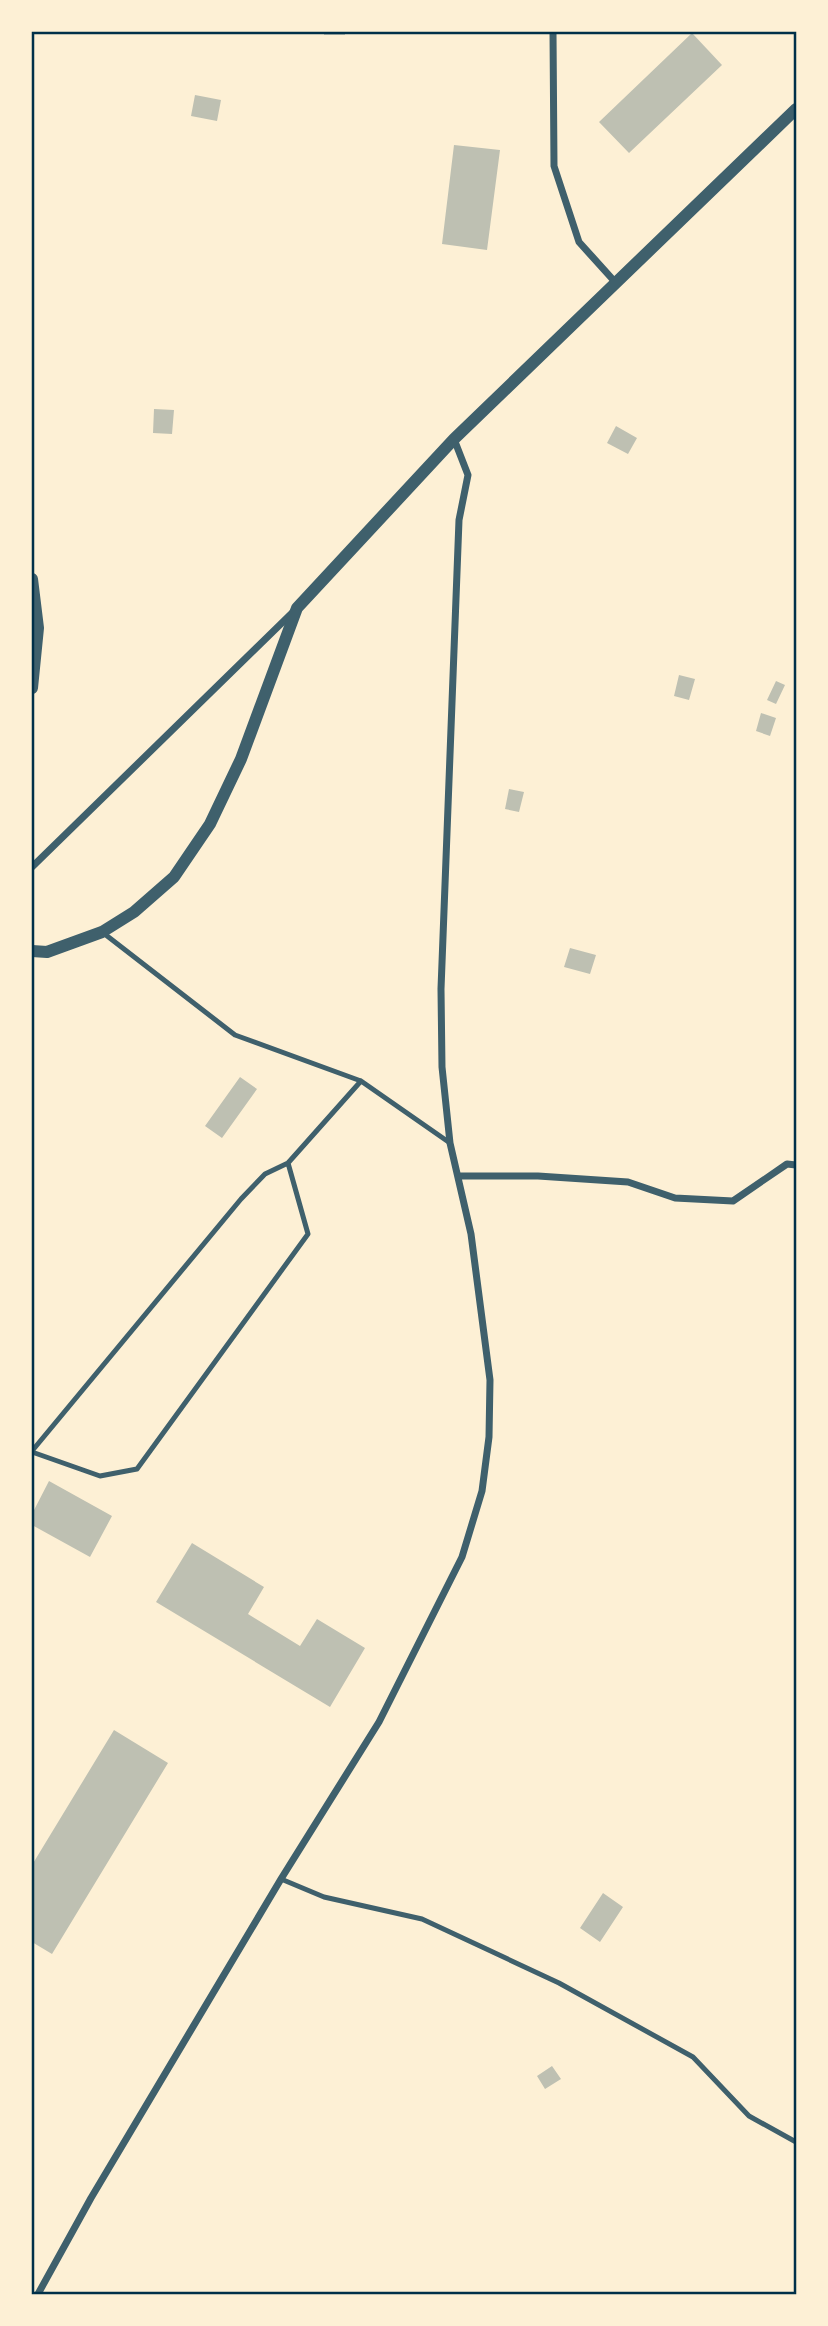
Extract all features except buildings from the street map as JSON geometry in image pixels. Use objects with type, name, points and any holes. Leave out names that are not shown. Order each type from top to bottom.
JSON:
[{"type":"street","points":[[553,32],[554,166],[579,242],[616,283]]},
{"type":"street","points":[[32,867],[298,608],[454,439],[796,109]]},
{"type":"street","points":[[38,2294],[91,2198],[391,1699],[462,1557],[482,1491],[489,1437],[490,1380],[471,1234],[450,1143],[442,1067],[441,989],[459,520],[468,475],[454,439]]},
{"type":"street","points":[[32,579],[38,628],[32,688]]},
{"type":"street","points":[[32,951],[47,952],[102,932],[134,912],[174,877],[210,824],[241,759],[298,608]]},
{"type":"street","points":[[458,1176],[538,1176],[628,1182],[675,1198],[733,1200],[787,1164],[796,1165]]},
{"type":"lane","points":[[102,932],[235,1035],[361,1081],[450,1143]]},
{"type":"lane","points":[[288,1163],[308,1234],[138,1469],[100,1476],[32,1452],[241,1199],[265,1174],[288,1163],[361,1081]]},
{"type":"lane","points":[[281,1879],[324,1897],[422,1919],[559,1983],[693,2057],[749,2116],[796,2142]]}]
